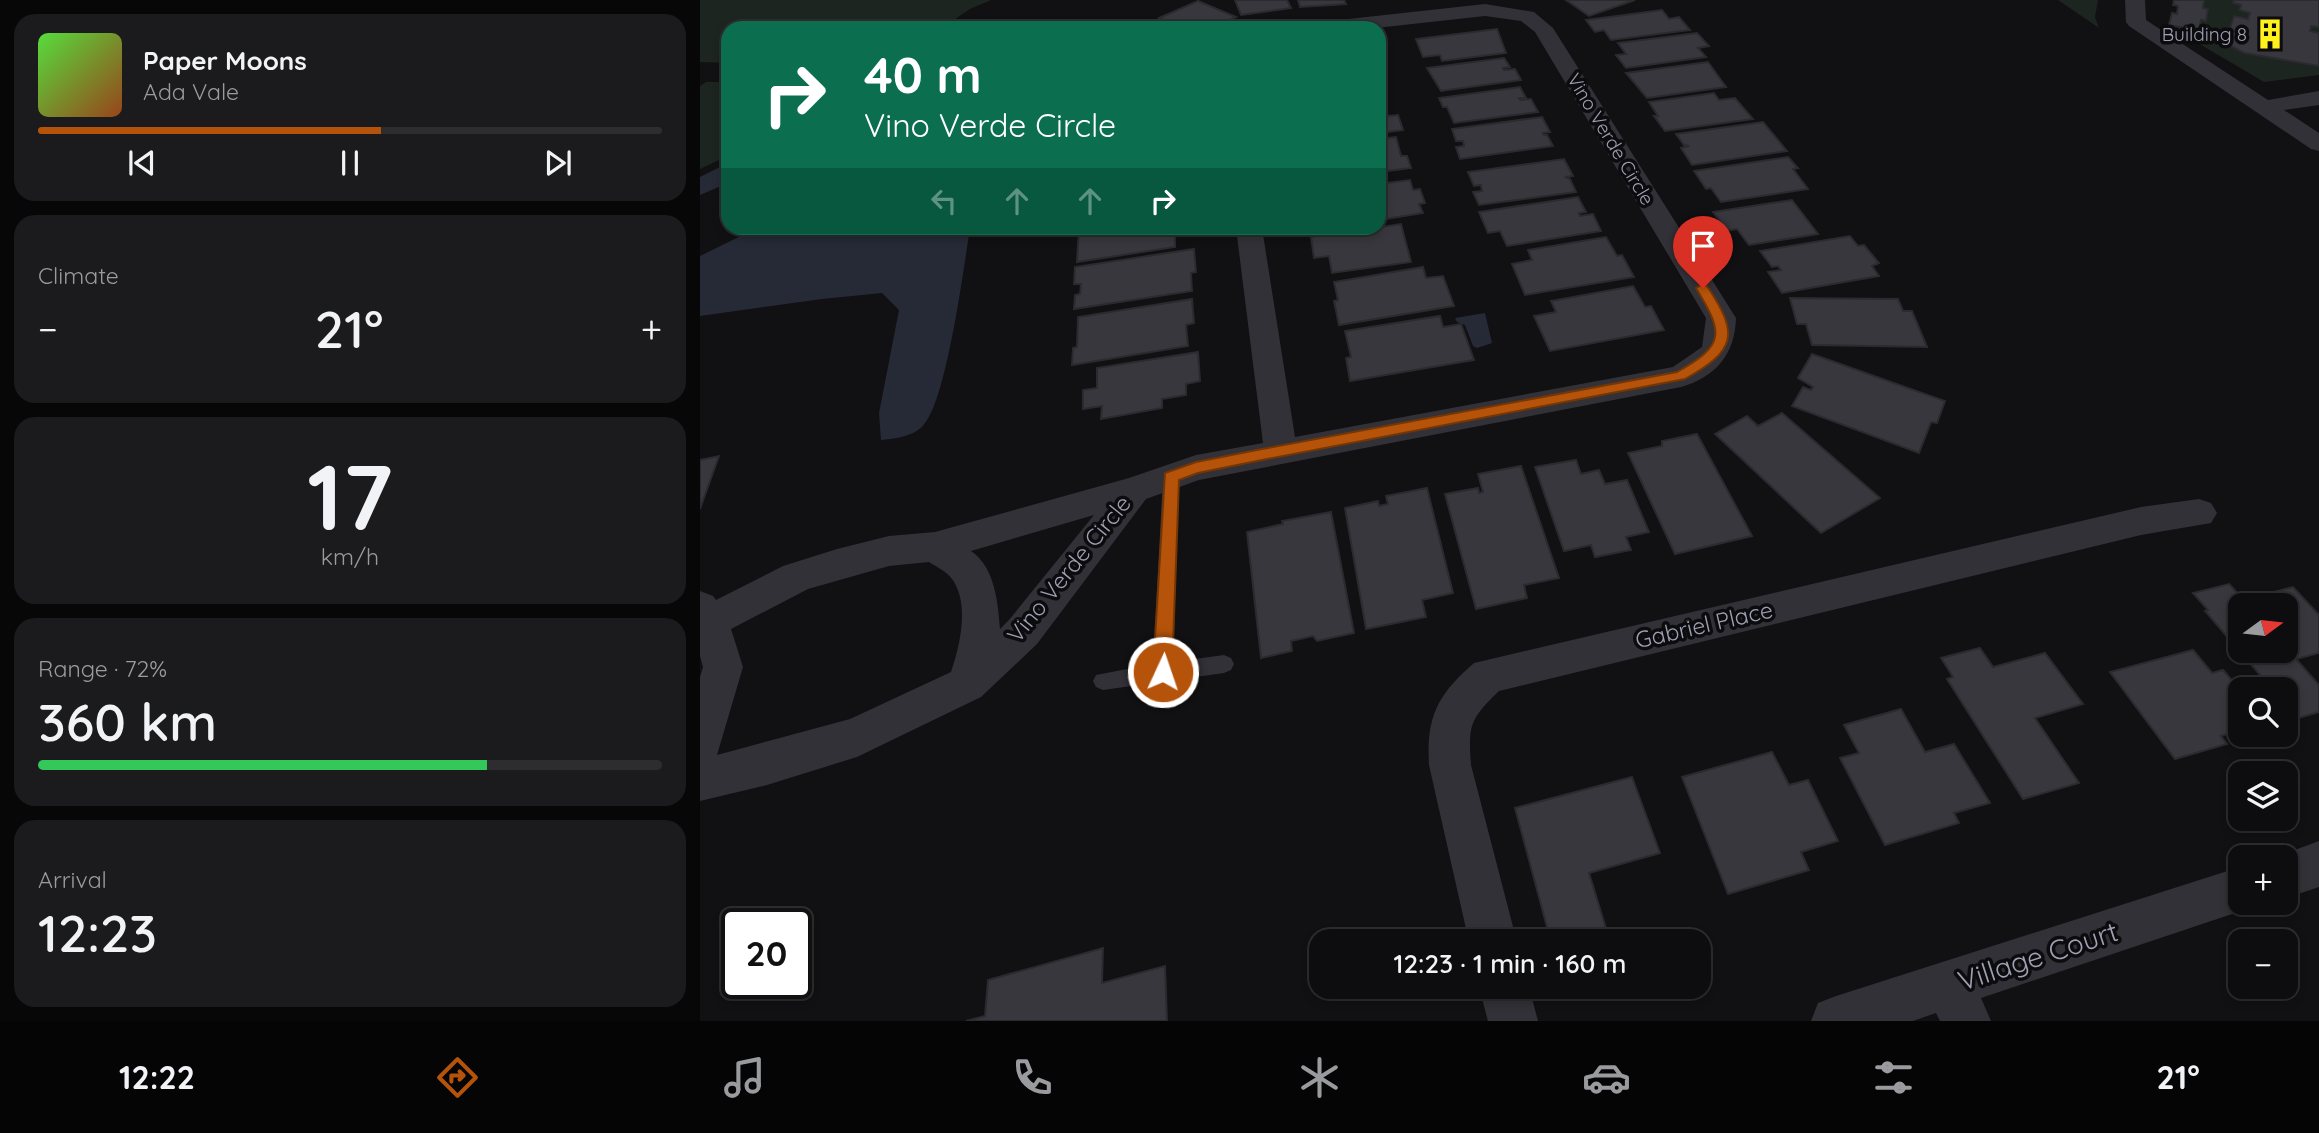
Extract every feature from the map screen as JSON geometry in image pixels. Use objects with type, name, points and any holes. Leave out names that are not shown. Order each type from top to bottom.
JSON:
[{"type":"street","points":[[2135,0],[2136,22],[2319,144]]},
{"type":"street","name":"Vino Verde Circle","points":[[705,614],[796,577],[889,551],[935,547],[1134,490],[1196,468],[1681,376],[1710,359],[1721,341],[1721,318],[1543,27],[1527,16],[1485,9],[1381,21]]},
{"type":"street","points":[[2264,107],[2319,98]]},
{"type":"street","points":[[1250,235],[1281,451]]},
{"type":"street","name":"Vino Verde Circle","points":[[700,780],[767,764],[856,737],[967,684],[1023,632],[1134,490]]},
{"type":"street","name":"Gabriel Place","points":[[1490,929],[1450,765],[1447,735],[1460,701],[1488,676],[2141,521],[2199,513]]},
{"type":"street","points":[[935,547],[964,566],[978,592],[981,639],[967,684]]},
{"type":"street","points":[[700,745],[723,667],[705,614]]},
{"type":"street","points":[[2298,871],[2319,864]]},
{"type":"street","name":"Village Court","points":[[1836,1021],[1958,1003],[2228,895]]},
{"type":"street","points":[[1507,999],[1513,1021]]},
{"type":"lane","points":[[1163,672],[1171,477]]},
{"type":"lane","points":[[1103,681],[1224,664]]},
{"type":"shaded area","points":[[700,0],[991,0],[970,9],[952,21],[721,21],[721,63],[700,62]]},
{"type":"shaded area","points":[[2058,0],[2098,0],[2095,17],[2099,28]]},
{"type":"shaded area","points":[[2204,0],[2319,0],[2319,75],[2264,82],[2174,29],[2175,26],[2199,31],[2201,20],[2206,21],[2208,10],[2203,8]]},
{"type":"shaded area","points":[[706,82],[721,82],[721,159],[700,169],[700,86]]},
{"type":"water","points":[[721,166],[721,186],[700,195],[700,177]]},
{"type":"water","points":[[743,235],[969,235],[947,359],[933,408],[925,423],[905,436],[881,440],[879,413],[899,310],[882,293],[700,316],[700,256]]},
{"type":"water","points":[[1485,313],[1492,343],[1477,348],[1473,346],[1465,325],[1457,322],[1455,318]]},
{"type":"building","points":[[1235,0],[1287,0],[1291,8],[1241,15]]},
{"type":"building","points":[[1298,0],[1344,0],[1346,4],[1300,7]]},
{"type":"building","points":[[1566,0],[1635,0],[1589,16]]},
{"type":"building","points":[[2174,0],[2204,0],[2203,8],[2208,9],[2206,21],[2201,20],[2199,31],[2169,25],[2172,13],[2177,14],[2178,6],[2173,5]]},
{"type":"building","name":"Building 8","points":[[2234,0],[2319,0],[2319,27],[2311,26],[2310,31],[2319,33],[2319,66],[2244,53],[2225,43],[2222,29],[2233,31],[2230,28],[2234,16],[2248,19],[2250,13],[2239,10],[2241,5],[2233,3]]},
{"type":"building","points":[[1198,1],[1236,17],[1227,21],[1166,21],[1159,18]]},
{"type":"building","points":[[1662,10],[1669,19],[1679,17],[1690,30],[1611,40],[1604,30],[1595,32],[1586,20]]},
{"type":"building","points":[[1497,29],[1506,53],[1442,61],[1440,55],[1423,57],[1416,39]]},
{"type":"building","points":[[1697,33],[1709,46],[1698,48],[1706,57],[1626,68],[1616,55],[1626,54],[1618,43]]},
{"type":"building","points":[[1504,58],[1510,67],[1503,68],[1504,70],[1515,69],[1521,80],[1441,91],[1427,68]]},
{"type":"building","points":[[1708,62],[1726,87],[1647,98],[1626,73]]},
{"type":"building","points":[[1520,87],[1526,98],[1519,98],[1520,100],[1531,99],[1538,112],[1454,123],[1447,107],[1443,107],[1439,98]]},
{"type":"building","points":[[1714,93],[1719,100],[1735,98],[1753,119],[1665,131],[1654,116],[1658,116],[1649,102]]},
{"type":"building","points":[[1386,110],[1388,116],[1398,115],[1403,130],[1386,132]]},
{"type":"building","points":[[1542,117],[1550,132],[1543,133],[1553,146],[1460,159],[1456,147],[1464,146],[1463,141],[1456,141],[1452,129]]},
{"type":"building","points":[[1763,122],[1787,151],[1692,165],[1681,148],[1689,146],[1684,145],[1676,134]]},
{"type":"building","points":[[1396,137],[1401,156],[1407,156],[1411,168],[1386,171],[1386,138]]},
{"type":"building","points":[[1788,157],[1798,168],[1793,169],[1808,189],[1721,202],[1711,188],[1706,189],[1694,171]]},
{"type":"building","points":[[1564,159],[1573,176],[1565,177],[1570,179],[1576,192],[1479,205],[1473,192],[1482,191],[1481,185],[1474,186],[1468,172]]},
{"type":"building","points":[[1410,180],[1413,190],[1420,189],[1425,203],[1419,204],[1423,213],[1386,219],[1386,183]]},
{"type":"building","points":[[1578,197],[1586,212],[1579,213],[1580,216],[1593,214],[1601,231],[1507,246],[1500,231],[1488,233],[1479,212]]},
{"type":"building","points":[[1792,200],[1818,234],[1749,245],[1737,229],[1727,231],[1713,212]]},
{"type":"building","points":[[1401,224],[1411,262],[1332,273],[1329,256],[1314,258],[1311,237],[1386,235],[1386,226]]},
{"type":"building","points":[[1079,235],[1180,235],[1175,236],[1175,247],[1077,262]]},
{"type":"building","points":[[1850,236],[1858,246],[1864,245],[1879,263],[1872,266],[1879,276],[1782,293],[1768,272],[1781,270],[1778,266],[1772,267],[1760,251]]},
{"type":"building","points":[[1606,237],[1617,256],[1622,255],[1634,277],[1525,295],[1512,264],[1532,260],[1528,250]]},
{"type":"building","points":[[1194,249],[1196,272],[1191,273],[1192,291],[1074,309],[1075,295],[1080,294],[1081,284],[1074,284],[1075,267]]},
{"type":"building","points":[[1423,267],[1426,278],[1443,276],[1454,306],[1339,325],[1334,301],[1338,300],[1334,282]]},
{"type":"building","points":[[1633,286],[1645,307],[1651,306],[1664,330],[1550,351],[1534,316],[1556,312],[1551,301]]},
{"type":"building","points":[[1790,298],[1898,299],[1903,311],[1912,311],[1927,347],[1812,345],[1806,324],[1797,324]]},
{"type":"building","points":[[1192,299],[1194,323],[1186,325],[1188,346],[1072,365],[1073,348],[1077,347],[1078,317]]},
{"type":"building","points":[[1440,316],[1443,327],[1461,324],[1474,360],[1350,381],[1346,358],[1351,357],[1345,331]]},
{"type":"building","points":[[1198,352],[1200,381],[1186,384],[1186,395],[1162,399],[1162,408],[1101,419],[1102,406],[1083,409],[1083,390],[1097,388],[1097,368]]},
{"type":"building","points":[[1812,354],[1945,401],[1937,423],[1931,422],[1919,453],[1792,406],[1803,387],[1811,390],[1813,387],[1798,378]]},
{"type":"building","points":[[1782,413],[1880,498],[1821,533],[1715,434],[1747,416],[1758,426]]},
{"type":"building","points":[[1697,434],[1752,536],[1675,554],[1628,453],[1662,446],[1662,441]]},
{"type":"building","points":[[719,456],[700,509],[700,460]]},
{"type":"building","points":[[1576,460],[1581,474],[1599,470],[1605,484],[1627,480],[1649,532],[1626,537],[1631,550],[1595,557],[1591,545],[1564,551],[1535,467]]},
{"type":"building","points":[[1521,466],[1559,578],[1524,585],[1527,598],[1476,609],[1445,494],[1478,488],[1479,493],[1483,492],[1478,474]]},
{"type":"building","points":[[1427,488],[1453,593],[1422,600],[1426,617],[1366,629],[1345,508],[1378,501],[1379,506],[1388,504],[1386,496]]},
{"type":"building","points":[[1331,512],[1354,633],[1317,641],[1313,636],[1291,641],[1292,651],[1261,658],[1247,532],[1283,524],[1282,521]]},
{"type":"building","points":[[2229,584],[2237,593],[2228,593],[2228,638],[2205,611],[2208,610],[2193,593]]},
{"type":"building","points":[[2293,587],[2319,615],[2319,653],[2298,658],[2298,593],[2270,593]]},
{"type":"building","points":[[1980,648],[1993,667],[2045,653],[2083,704],[2035,718],[2079,783],[2023,799],[1947,679],[1953,677],[1941,658]]},
{"type":"building","points":[[2193,650],[2212,673],[2223,670],[2229,677],[2228,734],[2221,736],[2227,744],[2175,759],[2110,672]]},
{"type":"building","points":[[2298,661],[2319,685],[2319,712],[2298,718],[2298,677],[2262,677],[2250,663]]},
{"type":"building","points":[[1901,709],[1925,752],[1954,744],[1990,803],[1954,813],[1959,823],[1885,845],[1840,758],[1859,753],[1844,725]]},
{"type":"building","points":[[1772,752],[1789,785],[1808,780],[1838,841],[1801,852],[1809,870],[1728,894],[1682,777]]},
{"type":"building","points":[[1632,777],[1660,853],[1589,873],[1606,929],[1548,929],[1515,808]]},
{"type":"building","points":[[1103,948],[1102,983],[1165,966],[1167,1021],[966,1021],[985,1016],[988,980]]},
{"type":"place","name":"Building 8","points":[[2270,34]]},
{"type":"route","points":[[1163,672],[1171,477],[1196,468],[1262,454],[1681,376],[1710,359],[1721,341],[1721,318],[1703,288]]}]
